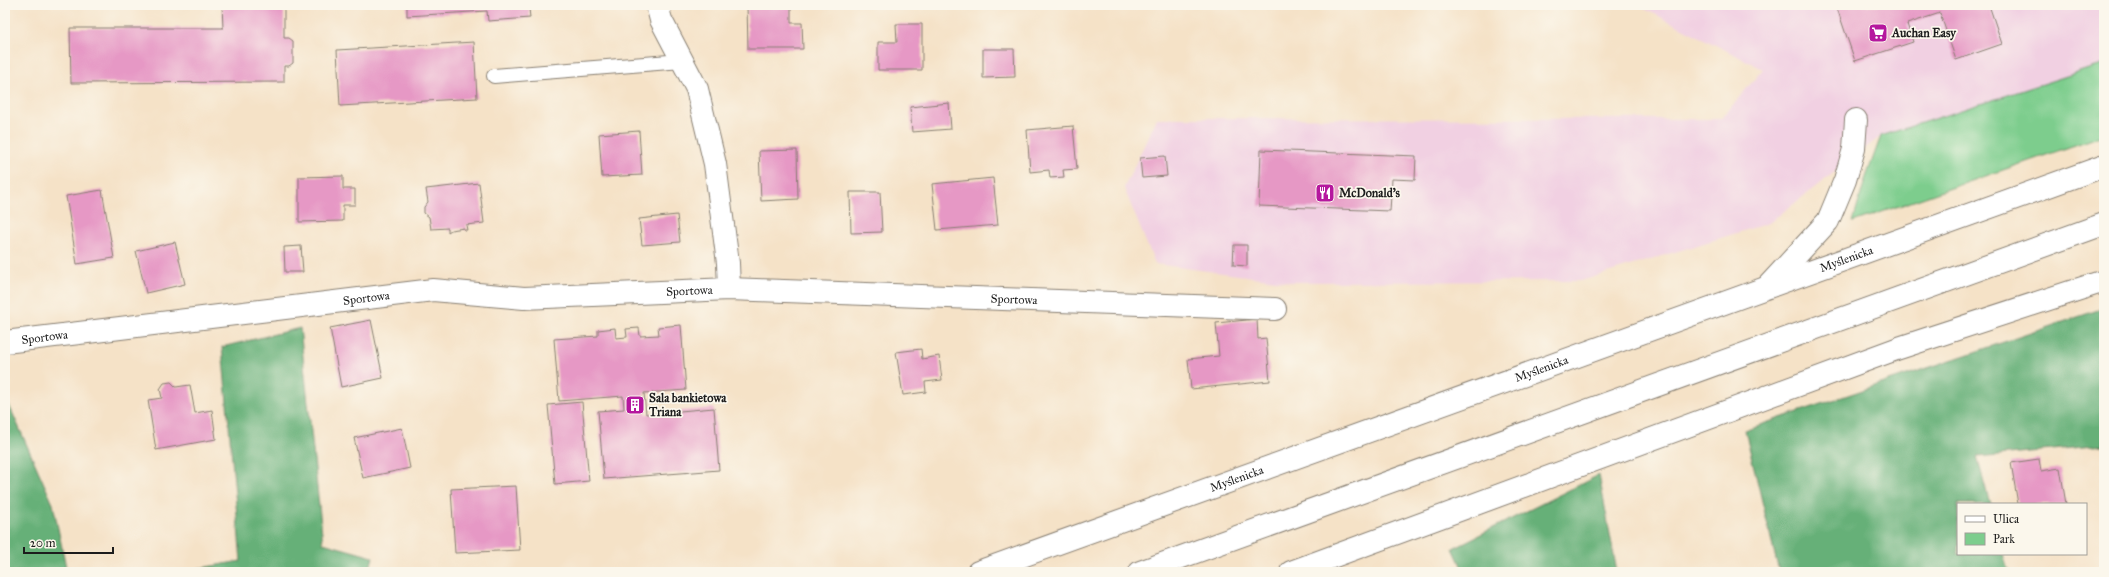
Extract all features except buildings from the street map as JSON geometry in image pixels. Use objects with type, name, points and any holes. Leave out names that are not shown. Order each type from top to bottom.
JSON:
[{"type":"main road","name":"Sportowa","points":[[657,5],[661,20],[697,89],[715,164],[728,263],[729,289]]},
{"type":"main road","points":[[1767,287],[1828,221],[1845,180],[1854,149],[1856,120]]},
{"type":"main road","name":"Myślenicka","points":[[978,572],[2104,166]]},
{"type":"main road","points":[[1140,572],[2104,224]]},
{"type":"main road","points":[[1292,572],[1899,348],[2104,281]]},
{"type":"main road","name":"Sportowa","points":[[5,342],[433,290],[524,298],[729,289],[1275,309]]},
{"type":"lane","points":[[494,76],[682,61]]},
{"type":"shaded area","points":[[1637,5],[2104,5],[2104,64],[1881,136],[1769,223],[1581,281],[1291,282],[1155,264],[1124,188],[1157,118],[1721,119],[1763,69]]},
{"type":"green space","points":[[2104,64],[2104,135],[1853,222],[1865,180],[1881,136]]},
{"type":"green space","points":[[2104,308],[2104,445],[1977,457],[1990,503],[1957,503],[1957,555],[2004,555],[2010,572],[1779,572],[1745,430]]},
{"type":"green space","points":[[300,328],[323,543],[373,557],[369,572],[177,572],[241,561],[222,347]]},
{"type":"green space","points":[[5,396],[53,504],[67,572],[5,572]]},
{"type":"green space","points":[[1599,475],[1617,572],[1464,572],[1453,548]]},
{"type":"place","name":"Auchan Easy","points":[[1878,33]]},
{"type":"place","name":"McDonald's","points":[[1325,193]]},
{"type":"place","name":"Sala bankietowa Triana","points":[[635,405]]}]
